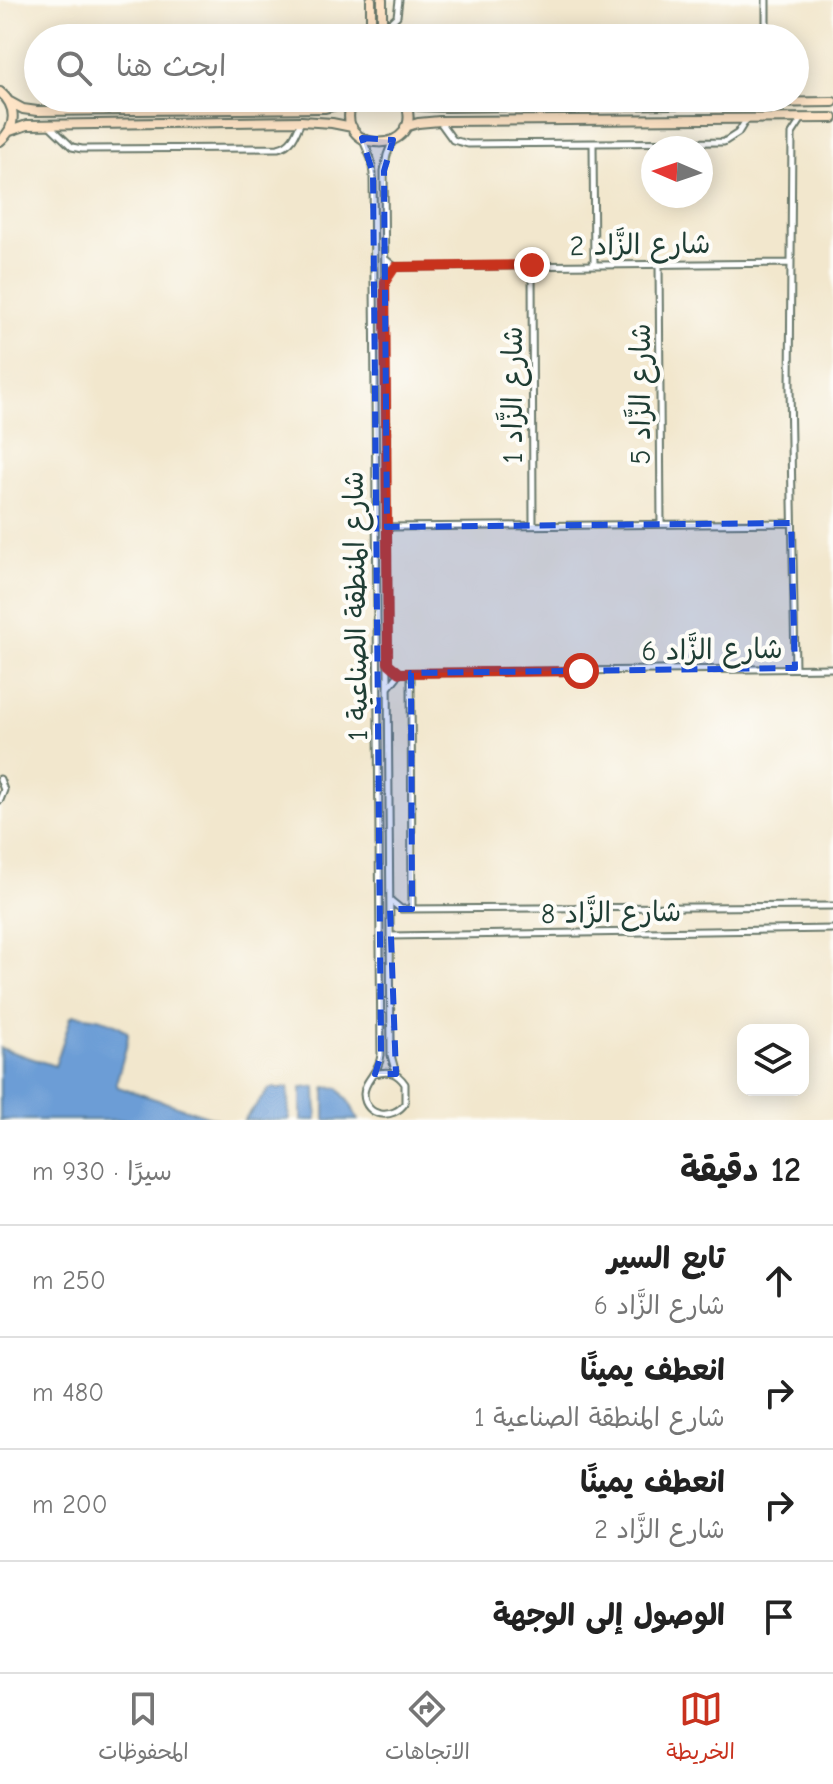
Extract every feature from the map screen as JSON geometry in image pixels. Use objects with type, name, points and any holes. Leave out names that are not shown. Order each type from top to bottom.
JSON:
[{"type":"main road","points":[[371,0],[371,24]]},
{"type":"main road","points":[[382,0],[382,24]]},
{"type":"main road","points":[[3,95],[24,109]]},
{"type":"main road","points":[[3,95],[13,120],[10,131]]},
{"type":"main road","points":[[809,101],[833,102]]},
{"type":"main road","points":[[351,112],[352,127],[362,138],[377,144],[393,140],[405,127],[407,112]]},
{"type":"main road","points":[[405,127],[440,121],[833,118]]},
{"type":"main road","points":[[0,141],[10,131],[23,125],[48,124],[301,121],[352,127]]},
{"type":"street","points":[[390,24],[397,16],[399,0]]},
{"type":"street","points":[[766,0],[766,24]]},
{"type":"street","points":[[792,134],[803,118]]},
{"type":"street","points":[[440,121],[453,140],[468,144],[593,144],[724,142],[738,133],[746,119]]},
{"type":"street","points":[[778,119],[787,123],[792,134],[791,523],[795,668]]},
{"type":"street","points":[[48,124],[72,147],[82,149],[278,148],[295,137],[301,121]]},
{"type":"street","name":"شارع المنطقة الصناعية 1","points":[[362,138],[371,159],[373,174],[381,1055],[375,1074],[366,1084],[364,1097],[371,1109],[383,1115],[396,1112],[405,1103],[407,1090],[396,1074],[391,1055],[384,166],[393,140]]},
{"type":"street","points":[[593,144],[594,265]]},
{"type":"street","points":[[384,258],[395,267],[385,282]]},
{"type":"street","name":"شارع الزَّاد 2","points":[[395,267],[790,263]]},
{"type":"street","name":"شارع الزَّاد 5","points":[[659,264],[661,524]]},
{"type":"street","name":"شارع الزَّاد 1","points":[[532,265],[533,525]]},
{"type":"street","points":[[387,527],[791,523]]},
{"type":"street","points":[[388,663],[400,673],[388,688]]},
{"type":"street","name":"شارع الزَّاد 6","points":[[400,673],[833,668]]},
{"type":"street","points":[[411,673],[412,909]]},
{"type":"street","points":[[0,779],[4,790],[0,800]]},
{"type":"street","points":[[390,900],[401,909],[390,920]]},
{"type":"street","name":"شارع الزَّاد 8","points":[[401,909],[833,906]]},
{"type":"street","name":"شارع الزَّاد 8","points":[[390,936],[833,929]]},
{"type":"street","points":[[375,1074],[396,1074]]},
{"type":"highlighted area","points":[[362,138],[393,140],[384,171],[387,527],[791,523],[795,668],[411,673],[412,909],[390,909],[396,1074],[375,1074],[381,1055],[373,174]]},
{"type":"water","points":[[74,1015],[110,1022],[128,1033],[116,1083],[118,1087],[220,1120],[0,1120],[0,1048],[55,1066]]},
{"type":"water","points":[[316,1087],[317,1120],[301,1120],[301,1088]]},
{"type":"water","points":[[325,1087],[338,1088],[358,1120],[325,1120]]},
{"type":"water","points":[[270,1088],[288,1088],[289,1120],[244,1120]]},
{"type":"route","points":[[532,265],[395,267],[385,282],[388,663],[400,673],[581,671]]}]
